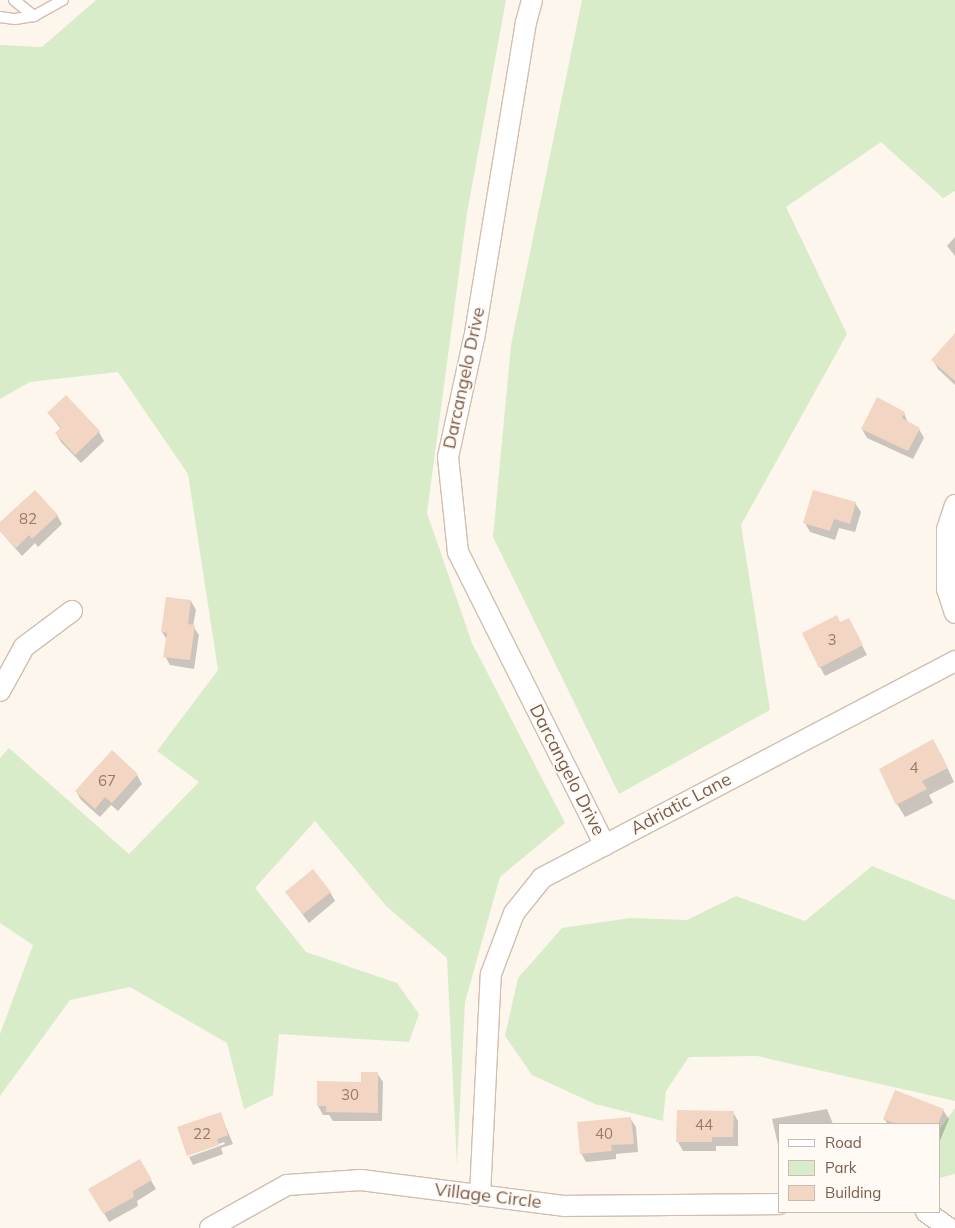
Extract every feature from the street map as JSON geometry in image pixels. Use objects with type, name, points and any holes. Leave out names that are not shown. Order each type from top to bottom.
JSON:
[{"type":"street","name":"Darcangelo Drive","points":[[532,0],[523,41],[474,338],[448,458],[458,552],[605,844]]},
{"type":"street","points":[[955,505],[947,529],[947,589],[955,613]]},
{"type":"street","points":[[0,691],[24,648],[72,611]]},
{"type":"street","name":"Adriatic Lane","points":[[480,1195],[491,974],[514,913],[542,878],[955,660]]},
{"type":"street","name":"Village Circle","points":[[210,1228],[287,1185],[360,1180],[565,1206],[778,1204]]},
{"type":"street","points":[[927,1213],[949,1228]]},
{"type":"lane","points":[[14,0],[34,16]]},
{"type":"lane","points":[[0,17],[15,19],[34,16],[63,0]]},
{"type":"green space","points":[[96,0],[506,0],[467,213],[427,513],[472,643],[565,823],[500,877],[465,1002],[457,1165],[447,958],[387,907],[315,821],[255,888],[306,952],[397,983],[419,1014],[409,1042],[279,1034],[273,1095],[244,1109],[227,1043],[130,987],[70,1000],[0,1096],[0,1034],[33,945],[0,923],[0,758],[9,748],[129,854],[199,782],[157,751],[218,670],[188,474],[118,372],[30,382],[0,399],[0,45],[42,47]]},
{"type":"green space","points":[[582,0],[955,0],[955,191],[943,198],[881,142],[786,207],[847,334],[741,525],[770,710],[619,794],[493,537],[511,345]]},
{"type":"green space","points":[[872,866],[955,900],[955,1101],[757,1056],[689,1057],[666,1091],[663,1121],[595,1104],[532,1075],[505,1036],[518,978],[562,928],[630,918],[687,920],[736,896],[805,921]]},
{"type":"green space","points":[[955,1108],[955,1174],[940,1178],[940,1129]]},
{"type":"building","points":[[955,333],[955,381],[931,360]]},
{"type":"building","points":[[66,395],[100,431],[75,455],[55,433],[61,427],[47,413]]},
{"type":"building","points":[[877,397],[905,412],[902,418],[920,428],[908,451],[861,429]]},
{"type":"building","points":[[35,490],[58,515],[32,539],[29,535],[16,548],[0,531],[0,522]]},
{"type":"building","points":[[813,490],[856,502],[850,524],[834,519],[830,531],[803,523]]},
{"type":"building","points":[[166,597],[191,600],[188,624],[195,625],[190,660],[163,657],[167,633],[161,632]]},
{"type":"building","points":[[837,615],[840,622],[849,618],[863,645],[819,668],[802,633]]},
{"type":"building","points":[[933,739],[948,768],[922,781],[927,789],[896,805],[879,769]]},
{"type":"building","points":[[112,750],[138,774],[112,803],[105,797],[95,809],[75,791]]},
{"type":"building","points":[[313,869],[331,892],[303,914],[285,892]]},
{"type":"building","points":[[361,1072],[378,1072],[378,1113],[326,1112],[326,1106],[317,1106],[317,1081],[361,1082]]},
{"type":"building","points":[[895,1090],[944,1109],[938,1123],[893,1123],[883,1119]]},
{"type":"building","points":[[677,1110],[734,1111],[733,1137],[712,1137],[712,1142],[676,1142]]},
{"type":"building","points":[[221,1112],[228,1135],[217,1139],[219,1145],[187,1156],[177,1127]]},
{"type":"building","points":[[631,1117],[634,1144],[611,1145],[612,1151],[580,1154],[577,1122]]},
{"type":"building","points":[[140,1159],[152,1180],[133,1191],[134,1197],[103,1214],[88,1189]]}]
